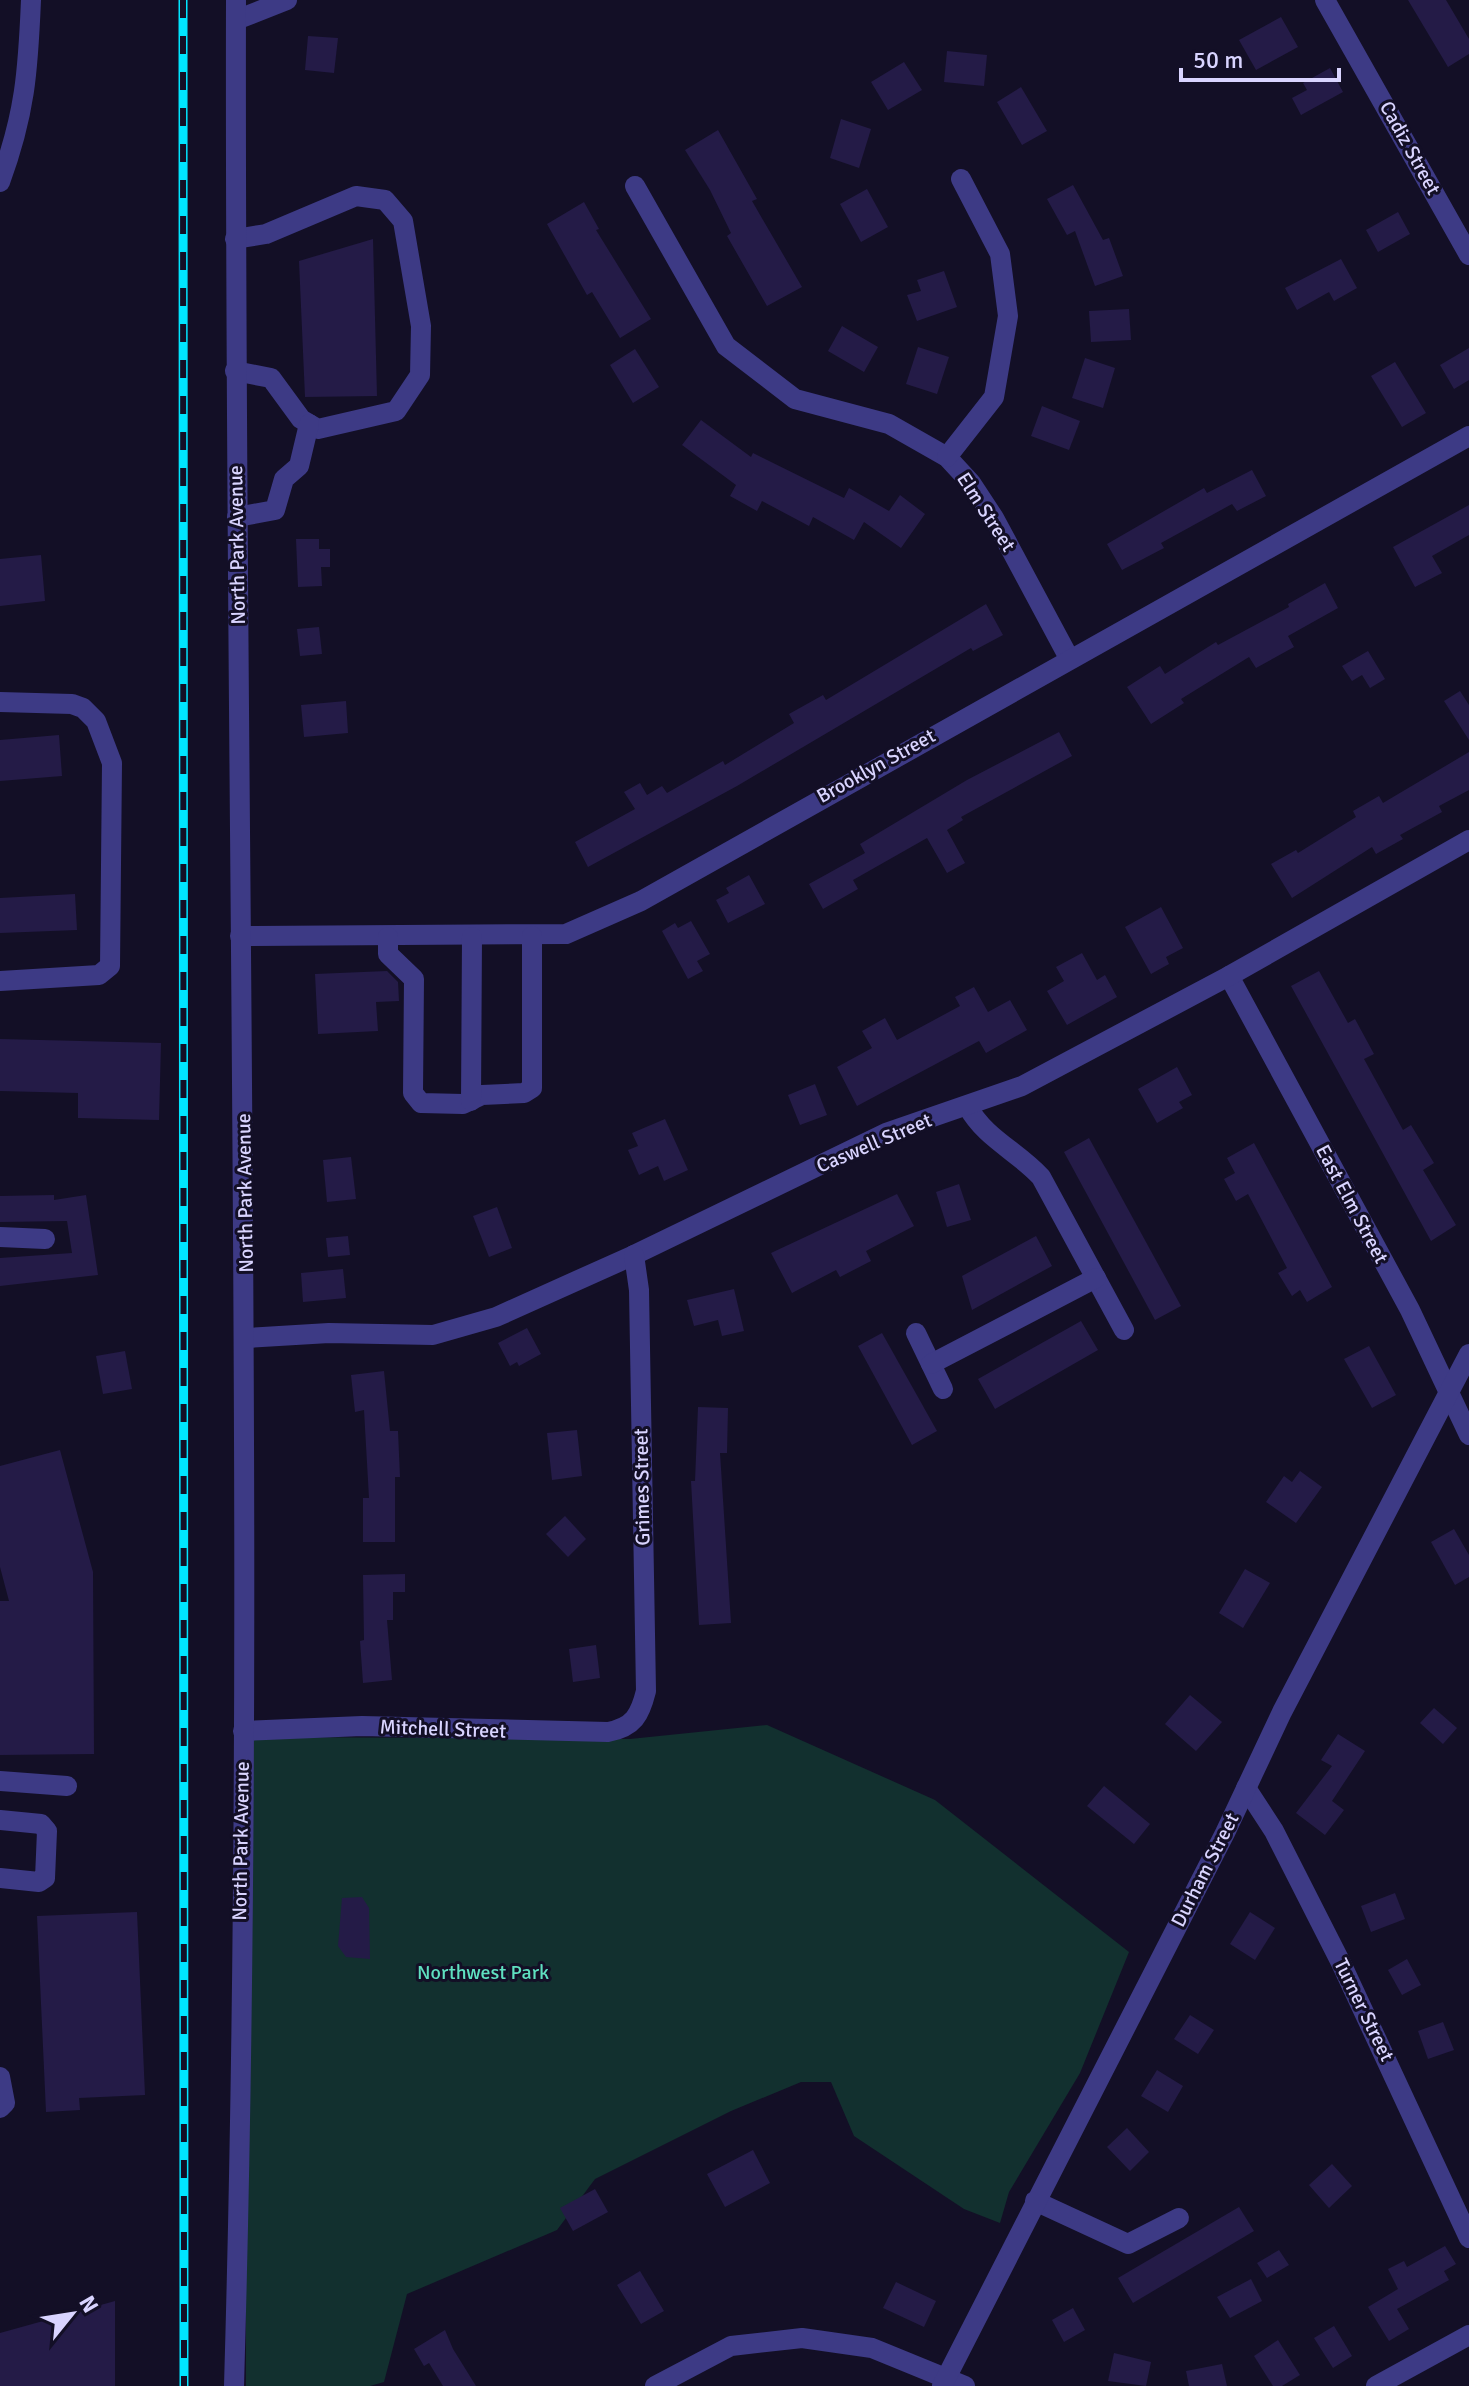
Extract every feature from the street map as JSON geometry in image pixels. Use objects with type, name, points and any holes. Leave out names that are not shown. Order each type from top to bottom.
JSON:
[{"type":"street","points":[[0,182],[13,146],[28,80],[31,0]]},
{"type":"street","points":[[236,10],[287,0]]},
{"type":"street","name":"Cadiz Street","points":[[1325,0],[1469,255]]},
{"type":"street","name":"North Park Avenue","points":[[234,2386],[246,1338],[235,371],[236,10]]},
{"type":"street","points":[[947,457],[994,397],[1008,316],[1000,254],[961,179]]},
{"type":"street","name":"Elm Street","points":[[635,186],[726,346],[795,399],[889,424],[947,457],[994,518],[1069,658]]},
{"type":"street","points":[[235,239],[266,234],[356,196],[385,200],[403,221],[421,326],[420,375],[396,411],[318,429],[301,419],[271,378],[235,371]]},
{"type":"street","points":[[237,517],[275,510],[284,479],[299,466],[309,424]]},
{"type":"street","name":"Brooklyn Street","points":[[240,936],[532,936],[566,934],[585,928],[641,901],[1469,436]]},
{"type":"street","points":[[0,702],[72,704],[83,708],[96,721],[112,763],[110,966],[99,975],[0,981]]},
{"type":"street","name":"Caswell Street","points":[[246,1338],[329,1333],[433,1335],[496,1317],[634,1255],[886,1133],[1022,1086],[1229,976],[1469,840]]},
{"type":"street","points":[[388,937],[388,954],[414,979],[413,1093],[421,1103],[463,1104],[482,1095],[524,1093],[532,1088],[532,936]]},
{"type":"street","points":[[471,1101],[472,937]]},
{"type":"street","name":"East Elm Street","points":[[1229,976],[1410,1310],[1469,1435]]},
{"type":"street","points":[[968,1107],[980,1127],[1028,1163],[1041,1177],[1124,1330]]},
{"type":"street","points":[[0,1237],[45,1239]]},
{"type":"street","name":"Grimes Street","points":[[634,1255],[639,1290],[646,1691],[637,1717]]},
{"type":"street","points":[[931,1364],[1096,1278]]},
{"type":"street","points":[[916,1333],[943,1389]]},
{"type":"street","name":"Durham Street","points":[[944,2382],[1469,1354]]},
{"type":"street","name":"Mitchell Street","points":[[243,1731],[362,1726],[608,1732],[625,1729],[637,1717]]},
{"type":"street","points":[[0,1781],[67,1786]]},
{"type":"street","name":"Turner Street","points":[[1246,1788],[1274,1831],[1341,1963],[1469,2238]]},
{"type":"street","points":[[0,1820],[41,1824],[47,1831],[45,1878],[39,1882],[0,1878]]},
{"type":"street","points":[[0,2077],[5,2103],[0,2108]]},
{"type":"street","points":[[1035,2201],[1128,2244],[1179,2218]]},
{"type":"street","points":[[1376,2386],[1469,2335]]},
{"type":"street","points":[[655,2386],[731,2346],[802,2338],[872,2348],[944,2382],[965,2386]]},
{"type":"green space","name":"Northwest Park","points":[[767,1725],[935,1800],[1129,1952],[1080,2073],[1009,2192],[1000,2223],[964,2209],[854,2136],[831,2082],[801,2082],[731,2111],[595,2179],[557,2230],[407,2294],[384,2382],[370,2386],[246,2386],[246,1867],[254,1737],[630,1739]]},
{"type":"building","points":[[1408,0],[1446,0],[1469,39],[1469,54],[1448,67]]},
{"type":"building","points":[[1281,17],[1298,47],[1256,70],[1239,40]]},
{"type":"building","points":[[308,36],[338,38],[334,73],[305,70]]},
{"type":"building","points":[[947,51],[987,55],[984,86],[944,82]]},
{"type":"building","points":[[904,62],[922,90],[888,110],[871,82]]},
{"type":"building","points":[[1330,68],[1343,92],[1301,115],[1292,98],[1307,90],[1303,83]]},
{"type":"building","points":[[1021,87],[1047,131],[1022,145],[997,102]]},
{"type":"building","points":[[841,119],[871,129],[859,168],[830,158]]},
{"type":"building","points":[[718,130],[757,199],[752,201],[802,287],[767,306],[727,236],[731,233],[710,190],[685,150]]},
{"type":"building","points":[[1073,185],[1103,240],[1109,238],[1123,276],[1095,286],[1075,231],[1067,235],[1047,199]]},
{"type":"building","points":[[867,189],[888,227],[861,242],[840,204]]},
{"type":"building","points":[[584,202],[599,229],[596,230],[651,319],[620,338],[592,292],[587,295],[547,224]]},
{"type":"building","points":[[1398,212],[1410,234],[1378,252],[1366,230]]},
{"type":"building","points":[[373,239],[377,396],[305,397],[299,261]]},
{"type":"building","points":[[1341,259],[1357,288],[1334,301],[1329,292],[1297,310],[1285,288]]},
{"type":"building","points":[[944,271],[957,307],[917,321],[907,295],[921,291],[917,280]]},
{"type":"building","points":[[1129,309],[1131,340],[1091,342],[1089,311]]},
{"type":"building","points":[[842,326],[878,347],[864,372],[828,351]]},
{"type":"building","points":[[918,347],[949,357],[937,394],[906,384]]},
{"type":"building","points":[[1469,348],[1469,380],[1454,389],[1440,365]]},
{"type":"building","points":[[635,349],[659,387],[633,403],[610,365]]},
{"type":"building","points":[[1085,358],[1115,368],[1103,408],[1072,398]]},
{"type":"building","points":[[1395,362],[1426,413],[1402,427],[1371,376]]},
{"type":"building","points":[[1042,406],[1080,421],[1069,450],[1031,436]]},
{"type":"building","points":[[701,420],[751,457],[753,453],[844,498],[849,488],[889,511],[900,495],[925,514],[901,548],[864,522],[854,540],[813,517],[809,526],[762,501],[757,511],[730,496],[736,485],[682,445]]},
{"type":"building","points":[[1252,470],[1266,496],[1237,511],[1232,504],[1161,543],[1164,548],[1122,570],[1107,544],[1204,488],[1207,493]]},
{"type":"building","points":[[1469,505],[1469,535],[1432,556],[1442,573],[1415,587],[1393,547]]},
{"type":"building","points":[[296,539],[319,539],[319,549],[330,549],[330,567],[321,567],[322,586],[298,587]]},
{"type":"building","points":[[41,555],[45,601],[0,606],[0,559]]},
{"type":"building","points":[[1325,583],[1338,608],[1288,636],[1294,647],[1256,668],[1249,657],[1181,699],[1184,703],[1151,724],[1127,687],[1160,666],[1165,674],[1216,642],[1218,645],[1289,607],[1288,604]]},
{"type":"building","points":[[986,604],[1003,635],[973,651],[971,648],[737,786],[588,867],[575,842],[635,809],[624,792],[640,783],[647,795],[662,786],[667,793],[723,761],[725,765],[794,723],[789,714],[823,695],[826,700]]},
{"type":"building","points":[[319,627],[322,654],[300,656],[297,629]]},
{"type":"building","points":[[1368,651],[1385,679],[1370,688],[1362,675],[1352,681],[1342,666]]},
{"type":"building","points":[[1460,691],[1469,705],[1469,740],[1444,701]]},
{"type":"building","points":[[346,701],[348,733],[304,737],[301,705]]},
{"type":"building","points":[[1059,732],[1072,756],[961,817],[963,820],[947,830],[965,863],[947,873],[927,838],[853,880],[858,889],[823,909],[809,884],[865,853],[860,844],[967,780]]},
{"type":"building","points":[[59,735],[62,776],[0,781],[0,740]]},
{"type":"building","points":[[1469,752],[1469,790],[1439,806],[1442,812],[1400,835],[1403,839],[1376,854],[1372,847],[1292,898],[1271,864],[1296,850],[1298,853],[1356,817],[1353,811],[1379,796],[1383,803]]},
{"type":"building","points":[[749,875],[765,904],[728,923],[716,900],[729,893],[726,888]]},
{"type":"building","points":[[75,894],[77,930],[0,933],[0,898]]},
{"type":"building","points":[[1161,907],[1183,948],[1166,957],[1169,964],[1151,974],[1125,927]]},
{"type":"building","points":[[691,921],[710,954],[697,961],[703,971],[688,979],[662,931],[675,923],[678,928]]},
{"type":"building","points":[[1082,953],[1097,980],[1105,975],[1117,997],[1067,1025],[1047,991],[1064,981],[1056,967]]},
{"type":"building","points":[[387,971],[398,982],[399,1001],[376,1002],[378,1031],[318,1034],[315,974]]},
{"type":"building","points":[[1319,971],[1348,1023],[1355,1019],[1374,1054],[1364,1059],[1403,1130],[1411,1125],[1434,1163],[1423,1170],[1456,1225],[1431,1241],[1291,986]]},
{"type":"building","points":[[974,987],[988,1012],[1010,1000],[1027,1030],[986,1053],[979,1041],[857,1106],[837,1067],[872,1048],[862,1031],[885,1018],[897,1040],[960,1006],[955,997]]},
{"type":"building","points":[[0,1039],[161,1043],[159,1120],[78,1118],[78,1093],[0,1091]]},
{"type":"building","points":[[1177,1067],[1192,1095],[1179,1102],[1183,1108],[1157,1123],[1138,1089]]},
{"type":"building","points":[[815,1084],[827,1115],[800,1125],[788,1095]]},
{"type":"building","points":[[665,1119],[688,1170],[664,1181],[658,1166],[639,1175],[628,1150],[638,1146],[632,1133]]},
{"type":"building","points":[[1089,1138],[1181,1306],[1155,1320],[1064,1152]]},
{"type":"building","points":[[1254,1143],[1332,1287],[1307,1302],[1300,1290],[1292,1296],[1278,1273],[1287,1268],[1248,1194],[1236,1201],[1224,1179],[1235,1173],[1227,1158]]},
{"type":"building","points":[[351,1157],[356,1199],[327,1202],[323,1160]]},
{"type":"building","points":[[959,1184],[971,1220],[947,1227],[936,1192]]},
{"type":"building","points":[[897,1194],[914,1226],[866,1251],[871,1261],[840,1277],[836,1270],[792,1293],[771,1253]]},
{"type":"building","points":[[54,1195],[54,1200],[86,1195],[98,1275],[0,1286],[0,1258],[72,1253],[67,1221],[0,1222],[0,1196]]},
{"type":"building","points":[[497,1207],[512,1248],[489,1257],[473,1216]]},
{"type":"building","points":[[348,1236],[350,1255],[328,1257],[326,1238]]},
{"type":"building","points":[[1036,1236],[1052,1266],[972,1310],[962,1276]]},
{"type":"building","points":[[343,1269],[346,1298],[303,1302],[301,1273]]},
{"type":"building","points":[[734,1289],[744,1331],[722,1336],[718,1320],[694,1326],[687,1300]]},
{"type":"building","points":[[1081,1321],[1098,1350],[995,1409],[978,1379]]},
{"type":"building","points":[[527,1328],[541,1354],[519,1366],[517,1362],[510,1366],[498,1343]]},
{"type":"building","points":[[882,1333],[937,1431],[912,1445],[858,1346]]},
{"type":"building","points":[[1369,1346],[1396,1395],[1372,1408],[1344,1359]]},
{"type":"building","points":[[125,1351],[132,1389],[103,1394],[96,1356]]},
{"type":"building","points":[[384,1371],[390,1431],[398,1431],[400,1477],[395,1477],[395,1542],[363,1542],[363,1498],[369,1498],[364,1410],[355,1412],[351,1375]]},
{"type":"building","points":[[698,1407],[728,1408],[727,1453],[720,1453],[731,1623],[699,1625],[691,1481],[695,1481]]},
{"type":"building","points":[[577,1430],[582,1476],[552,1480],[547,1433]]},
{"type":"building","points":[[60,1450],[93,1572],[94,1754],[0,1755],[0,1601],[9,1601],[0,1567],[0,1466]]},
{"type":"building","points":[[1300,1471],[1322,1487],[1296,1523],[1266,1502],[1284,1476],[1292,1482]]},
{"type":"building","points":[[565,1516],[586,1539],[568,1557],[546,1534]]},
{"type":"building","points":[[1454,1529],[1469,1555],[1469,1577],[1455,1585],[1431,1542]]},
{"type":"building","points":[[1245,1569],[1270,1583],[1243,1628],[1219,1613]]},
{"type":"building","points":[[405,1574],[405,1592],[393,1592],[393,1620],[387,1620],[392,1680],[363,1683],[360,1641],[364,1640],[363,1575]]},
{"type":"building","points":[[596,1645],[600,1678],[573,1682],[569,1649]]},
{"type":"building","points":[[1190,1695],[1222,1722],[1196,1751],[1165,1724]]},
{"type":"building","points":[[1434,1708],[1457,1728],[1443,1744],[1420,1723]]},
{"type":"building","points":[[1338,1734],[1365,1751],[1332,1801],[1344,1810],[1325,1835],[1296,1813],[1332,1766],[1321,1760]]},
{"type":"building","points":[[1104,1786],[1150,1824],[1134,1844],[1087,1806]]},
{"type":"building","points":[[1395,1893],[1405,1919],[1371,1932],[1361,1906]]},
{"type":"building","points":[[362,1897],[369,1908],[370,1959],[346,1957],[338,1946],[342,1898]]},
{"type":"building","points":[[137,1912],[145,2095],[79,2098],[80,2110],[46,2112],[37,1916]]},
{"type":"building","points":[[1250,1912],[1275,1928],[1255,1960],[1230,1944]]},
{"type":"building","points":[[1407,1959],[1421,1985],[1402,1995],[1388,1970]]},
{"type":"building","points":[[1190,2015],[1214,2030],[1198,2054],[1174,2039]]},
{"type":"building","points":[[1443,2022],[1454,2050],[1428,2059],[1418,2031]]},
{"type":"building","points":[[1157,2070],[1183,2086],[1168,2112],[1141,2096]]},
{"type":"building","points":[[1127,2128],[1149,2152],[1130,2171],[1107,2147]]},
{"type":"building","points":[[753,2150],[770,2183],[725,2207],[707,2174]]},
{"type":"building","points":[[1332,2164],[1352,2186],[1329,2208],[1309,2185]]},
{"type":"building","points":[[595,2189],[608,2212],[573,2231],[560,2208]]},
{"type":"building","points":[[1239,2207],[1254,2231],[1133,2303],[1118,2278]]},
{"type":"building","points":[[1445,2246],[1456,2264],[1444,2271],[1449,2280],[1397,2309],[1409,2329],[1389,2341],[1368,2307],[1398,2289],[1388,2269],[1404,2261],[1407,2267]]},
{"type":"building","points":[[1279,2250],[1289,2265],[1267,2278],[1257,2263]]},
{"type":"building","points":[[640,2271],[664,2311],[641,2324],[617,2285]]},
{"type":"building","points":[[1251,2279],[1262,2301],[1230,2318],[1217,2297]]},
{"type":"building","points":[[896,2282],[936,2301],[924,2327],[883,2308]]},
{"type":"building","points":[[115,2301],[115,2386],[0,2386],[0,2333]]},
{"type":"building","points":[[1073,2308],[1085,2330],[1064,2342],[1052,2320]]},
{"type":"building","points":[[1334,2326],[1352,2356],[1333,2368],[1314,2338]]},
{"type":"building","points":[[445,2330],[476,2386],[443,2386],[429,2363],[424,2366],[414,2349]]},
{"type":"building","points":[[1278,2340],[1300,2375],[1282,2386],[1273,2386],[1254,2356]]},
{"type":"building","points":[[1114,2353],[1151,2362],[1146,2386],[1108,2381]]},
{"type":"building","points":[[1222,2364],[1227,2386],[1189,2386],[1186,2371]]},
{"type":"railway","points":[[183,0],[184,2386]]}]
